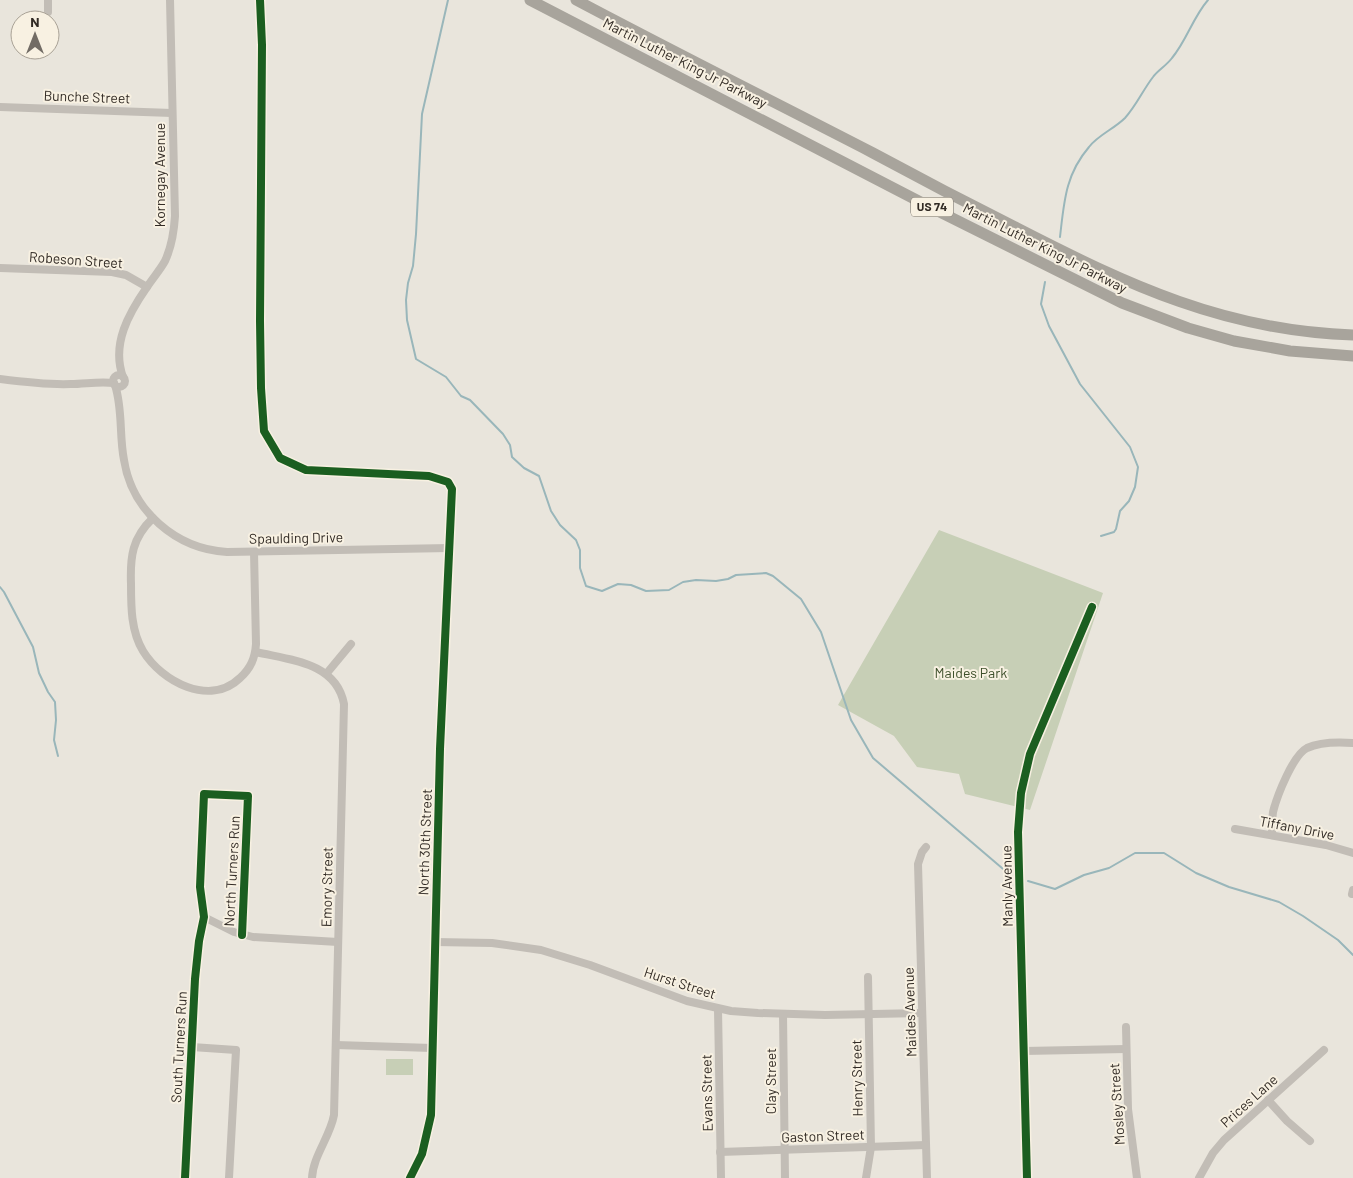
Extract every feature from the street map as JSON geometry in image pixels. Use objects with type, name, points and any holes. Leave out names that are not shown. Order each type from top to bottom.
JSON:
[{"type":"highway","name":"Martin Luther King Jr Parkway","points":[[530,0],[1122,304],[1180,326],[1234,341],[1290,351],[1353,356]]},
{"type":"highway","name":"Martin Luther King Jr Parkway","points":[[576,0],[1043,242],[1128,283],[1177,302],[1232,318],[1310,332],[1353,335]]},
{"type":"street","name":"Kornegay Avenue","points":[[152,518],[136,497],[127,476],[123,460],[118,380],[120,367],[119,348],[125,326],[147,287],[164,262],[173,234],[170,0]]},
{"type":"street","name":"North 30th Street","points":[[260,0],[262,59],[260,388],[264,431],[280,458],[306,470],[428,476],[448,482],[452,489],[440,749],[429,1125],[422,1154],[410,1178]]},
{"type":"street","name":"Bunche Street","points":[[0,107],[172,113]]},
{"type":"street","name":"Robeson Street","points":[[0,268],[112,272],[126,275],[147,287]]},
{"type":"street","points":[[0,379],[30,383],[69,384],[118,380]]},
{"type":"street","points":[[152,518],[139,534],[131,561],[131,605],[134,630],[149,659],[165,674],[181,685],[196,690],[216,690],[231,686],[252,663],[256,652],[254,552]]},
{"type":"street","name":"Spaulding Drive","points":[[152,518],[171,533],[200,547],[217,551],[450,548]]},
{"type":"street","name":"Manly Avenue","points":[[1027,1178],[1018,832],[1021,793],[1030,754],[1092,607]]},
{"type":"street","points":[[256,652],[307,664],[327,673],[352,644]]},
{"type":"street","name":"Emory Street","points":[[312,1178],[314,1165],[333,1119],[336,1045],[344,712],[343,698],[338,686],[327,673]]},
{"type":"street","points":[[1272,835],[1272,817],[1276,804],[1298,754],[1306,748],[1318,745],[1353,743]]},
{"type":"street","name":"North Turners Run","points":[[204,917],[200,887],[204,794],[248,796],[242,935]]},
{"type":"street","name":"Tiffany Drive","points":[[1235,828],[1326,845],[1353,853]]},
{"type":"street","name":"Maides Avenue","points":[[926,847],[918,864],[927,1178]]},
{"type":"street","points":[[204,917],[242,935],[266,939],[338,942]]},
{"type":"street","name":"South Turners Run","points":[[186,1178],[196,966],[204,917]]},
{"type":"street","name":"Hurst Street","points":[[435,942],[492,943],[541,950],[590,965],[687,1001],[744,1012],[783,1014],[922,1013]]},
{"type":"street","name":"Henry Street","points":[[866,1178],[871,1147],[868,977]]},
{"type":"street","name":"Evans Street","points":[[718,1008],[721,1178]]},
{"type":"street","name":"Clay Street","points":[[783,1014],[785,1178]]},
{"type":"street","name":"Mosley Street","points":[[1126,1027],[1128,1109],[1137,1178]]},
{"type":"street","points":[[336,1045],[432,1048]]},
{"type":"street","name":"South Turners Run","points":[[192,1047],[236,1050],[230,1178]]},
{"type":"street","points":[[1024,1051],[1126,1049]]},
{"type":"street","name":"Prices Lane","points":[[1199,1178],[1217,1147],[1324,1050]]},
{"type":"street","points":[[1268,1100],[1287,1121],[1310,1141]]},
{"type":"street","name":"Gaston Street","points":[[720,1152],[926,1145]]},
{"type":"green space","name":"Maides Park","points":[[939,530],[1103,593],[1030,810],[965,794],[959,774],[917,767],[894,736],[838,705]]},
{"type":"green space","points":[[386,1059],[413,1059],[413,1075],[386,1075]]},
{"type":"waterway","points":[[448,0],[422,114],[416,234],[413,266],[406,300],[407,320],[416,359],[446,377],[461,396],[470,400],[503,434],[510,445],[512,457],[524,468],[539,476],[551,511],[560,525],[576,540],[580,550],[580,568],[586,586],[602,591],[618,584],[631,585],[646,591],[669,590],[683,582],[696,580],[716,581],[728,579],[736,575],[766,573],[773,576],[801,599],[821,632],[851,720],[873,758],[1009,874]]},
{"type":"waterway","points":[[1060,237],[1067,190],[1070,179],[1081,158],[1101,135],[1125,118],[1153,77],[1170,61],[1182,44],[1208,0]]},
{"type":"waterway","points":[[1045,282],[1041,304],[1049,326],[1080,384],[1130,447],[1138,467],[1135,487],[1129,501],[1120,511],[1116,529],[1114,532],[1101,536]]},
{"type":"waterway","points":[[0,587],[33,647],[39,673],[55,702],[54,740],[58,756]]},
{"type":"waterway","points":[[1028,881],[1055,889],[1084,875],[1109,868],[1135,853],[1164,853],[1196,873],[1229,887],[1279,902],[1338,940],[1353,955]]},
{"type":"cycle path","points":[[260,0],[262,45],[260,321],[264,431],[280,458],[306,470],[429,476],[448,482],[452,489],[440,749],[431,1115],[422,1154],[410,1178]]},
{"type":"cycle path","points":[[1027,1178],[1018,832],[1021,793],[1030,754],[1092,607]]},
{"type":"cycle path","points":[[185,1178],[195,979],[199,941],[204,917],[200,887],[204,794],[248,796],[242,935]]}]
